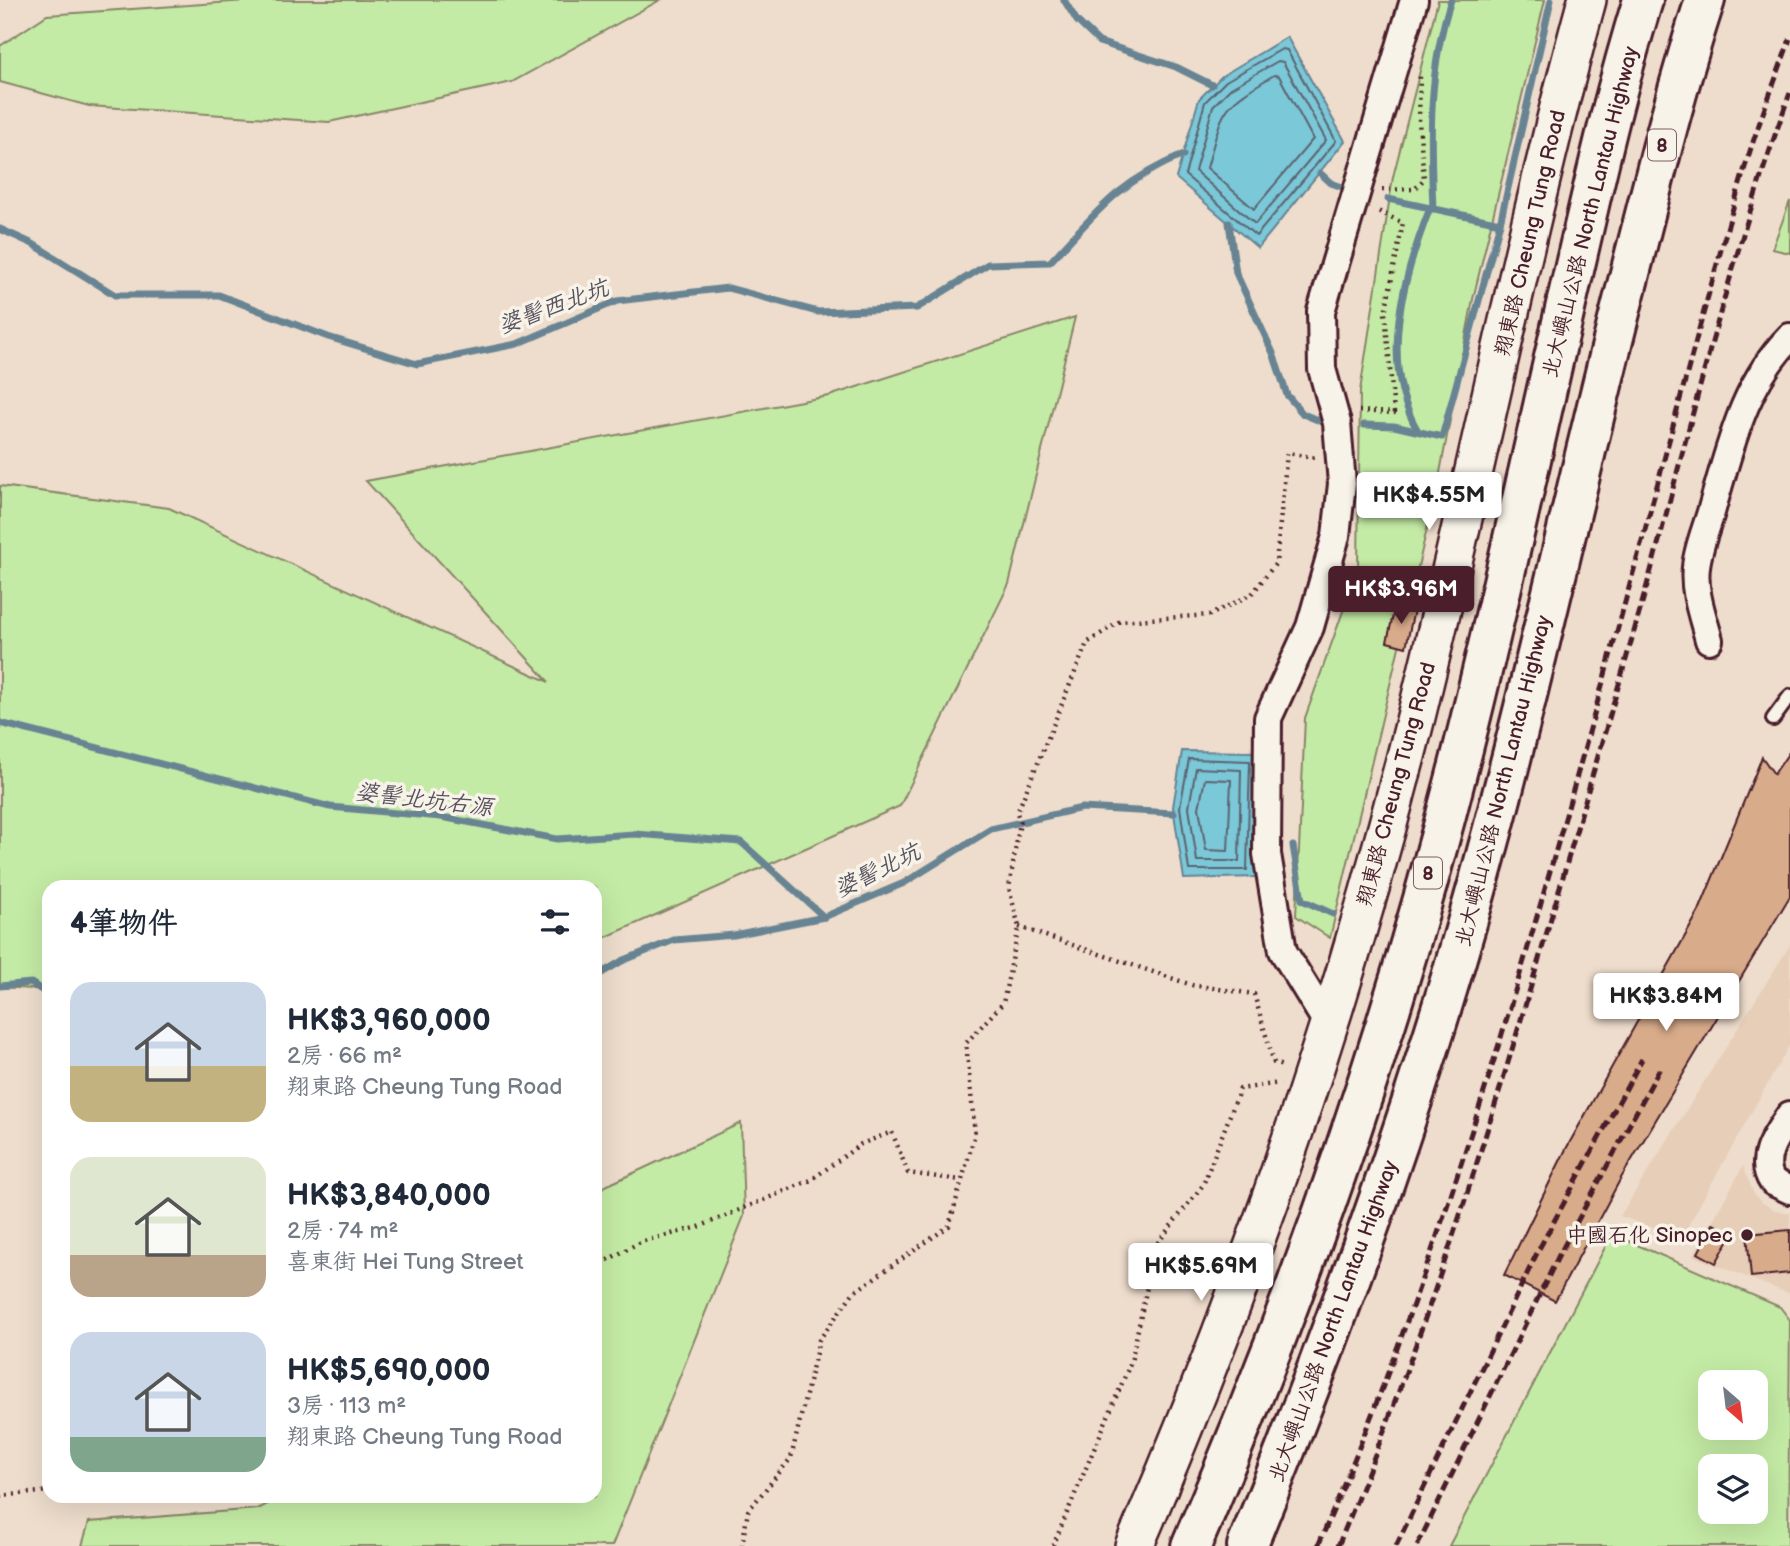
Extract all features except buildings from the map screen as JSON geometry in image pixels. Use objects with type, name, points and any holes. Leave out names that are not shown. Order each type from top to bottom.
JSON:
[{"type":"highway","name":"北大嶼山公路 North Lantau Highway","points":[[1191,1546],[1309,1254],[1361,1101],[1415,920],[1464,744],[1609,122],[1643,0]]},
{"type":"highway","name":"北大嶼山公路 North Lantau Highway","points":[[1247,1546],[1367,1237],[1462,944],[1498,810],[1594,409],[1662,146],[1705,0]]},
{"type":"main road","name":"翔東路 Cheung Tung Road","points":[[1134,1546],[1206,1373],[1267,1212],[1329,1026],[1412,731],[1587,0]]},
{"type":"street","points":[[1329,1026],[1283,951],[1267,854],[1268,718],[1310,627],[1336,536],[1342,484],[1337,423],[1322,369],[1321,311],[1414,0]]},
{"type":"street","points":[[1709,640],[1697,596],[1696,567],[1739,416],[1761,373],[1790,337]]},
{"type":"street","points":[[1790,1115],[1772,1143],[1767,1165],[1773,1182],[1790,1190]]},
{"type":"lane","points":[[1773,719],[1790,696]]},
{"type":"path","points":[[1352,411],[1394,413],[1385,313],[1403,223],[1378,211],[1382,189],[1415,189],[1424,179],[1419,122],[1422,63]]},
{"type":"path","points":[[742,1546],[748,1511],[791,1458],[819,1340],[853,1293],[949,1226],[975,1134],[966,1043],[1003,1003],[1019,927],[1009,888],[1020,822],[1017,813],[1087,643],[1120,621],[1210,615],[1252,594],[1276,564],[1287,453],[1340,461]]},
{"type":"path","points":[[1019,927],[1192,985],[1254,994],[1274,1063],[1312,1077]]},
{"type":"path","points":[[1053,1546],[1131,1362],[1156,1245],[1203,1185],[1240,1089],[1312,1077]]},
{"type":"path","points":[[602,1263],[640,1242],[699,1227],[811,1180],[861,1144],[892,1132],[908,1173],[960,1180]]},
{"type":"path","points":[[0,1496],[42,1492]]},
{"type":"shaded area","points":[[1790,945],[1790,1044],[1681,1238],[1620,1216]]},
{"type":"shaded area","name":"中國石化 Sinopec","points":[[1743,1166],[1753,1192],[1760,1201],[1774,1210],[1790,1213],[1790,1294],[1693,1256]]},
{"type":"green space","points":[[260,0],[660,0],[512,82],[329,122],[89,106],[0,82],[0,46],[47,15]]},
{"type":"green space","points":[[1438,0],[1545,0],[1473,299],[1439,478],[1330,938],[1296,916],[1305,718],[1358,569],[1360,391],[1393,177]]},
{"type":"green space","points":[[1790,201],[1790,253],[1772,249]]},
{"type":"green space","points":[[1075,317],[1009,584],[900,806],[602,939],[602,880],[42,880],[42,990],[0,987],[0,486],[169,508],[549,682],[366,481],[829,396]]},
{"type":"green space","points":[[741,1123],[744,1216],[612,1546],[82,1546],[89,1522],[258,1509],[270,1503],[602,1503],[602,1188]]},
{"type":"green space","points":[[1612,1234],[1780,1307],[1790,1320],[1788,1546],[1449,1546]]},
{"type":"water","points":[[1287,37],[1345,141],[1258,248],[1176,178],[1199,99],[1222,76]]},
{"type":"water","points":[[1182,751],[1258,752],[1256,877],[1184,879],[1173,807]]},
{"type":"waterway","points":[[1064,0],[1077,21],[1099,42],[1176,67],[1212,85]]},
{"type":"waterway","points":[[1433,209],[1431,129],[1434,78],[1451,0]]},
{"type":"waterway","points":[[1364,425],[1394,426],[1442,437],[1500,223],[1551,0]]},
{"type":"waterway","name":"婆髻西北坑","points":[[0,229],[33,244],[115,295],[219,295],[328,337],[417,364],[517,344],[617,301],[728,288],[818,312],[917,308],[988,264],[1050,262],[1110,200],[1141,176],[1183,155]]},
{"type":"waterway","points":[[1320,173],[1331,183],[1348,189]]},
{"type":"waterway","points":[[1388,199],[1500,223]]},
{"type":"waterway","points":[[1418,431],[1406,405],[1399,377],[1397,349],[1404,291],[1430,208]]},
{"type":"waterway","points":[[1229,223],[1236,273],[1273,353],[1287,395],[1303,414],[1325,423]]},
{"type":"waterway","name":"婆髻北坑右源","points":[[0,723],[330,807],[441,817],[557,839],[635,834],[741,842],[824,917]]},
{"type":"waterway","name":"婆髻北坑","points":[[602,973],[622,961],[674,940],[734,935],[824,917],[904,883],[991,829],[1082,808],[1174,813]]},
{"type":"waterway","points":[[1293,846],[1302,900],[1333,914]]},
{"type":"waterway","name":"婆髻北坑","points":[[0,986],[31,983],[42,990]]},
{"type":"railway","points":[[1318,1546],[1416,1295],[1501,1038],[1576,779],[1730,217],[1790,39]]},
{"type":"railway","points":[[1338,1546],[1401,1386],[1484,1141],[1627,657],[1731,273],[1790,93]]},
{"type":"railway","points":[[1396,1546],[1539,1249],[1642,1059]]},
{"type":"railway","points":[[1417,1546],[1558,1257],[1660,1068]]},
{"type":"place","name":"中國石化 Sinopec","points":[[1747,1235]]}]
